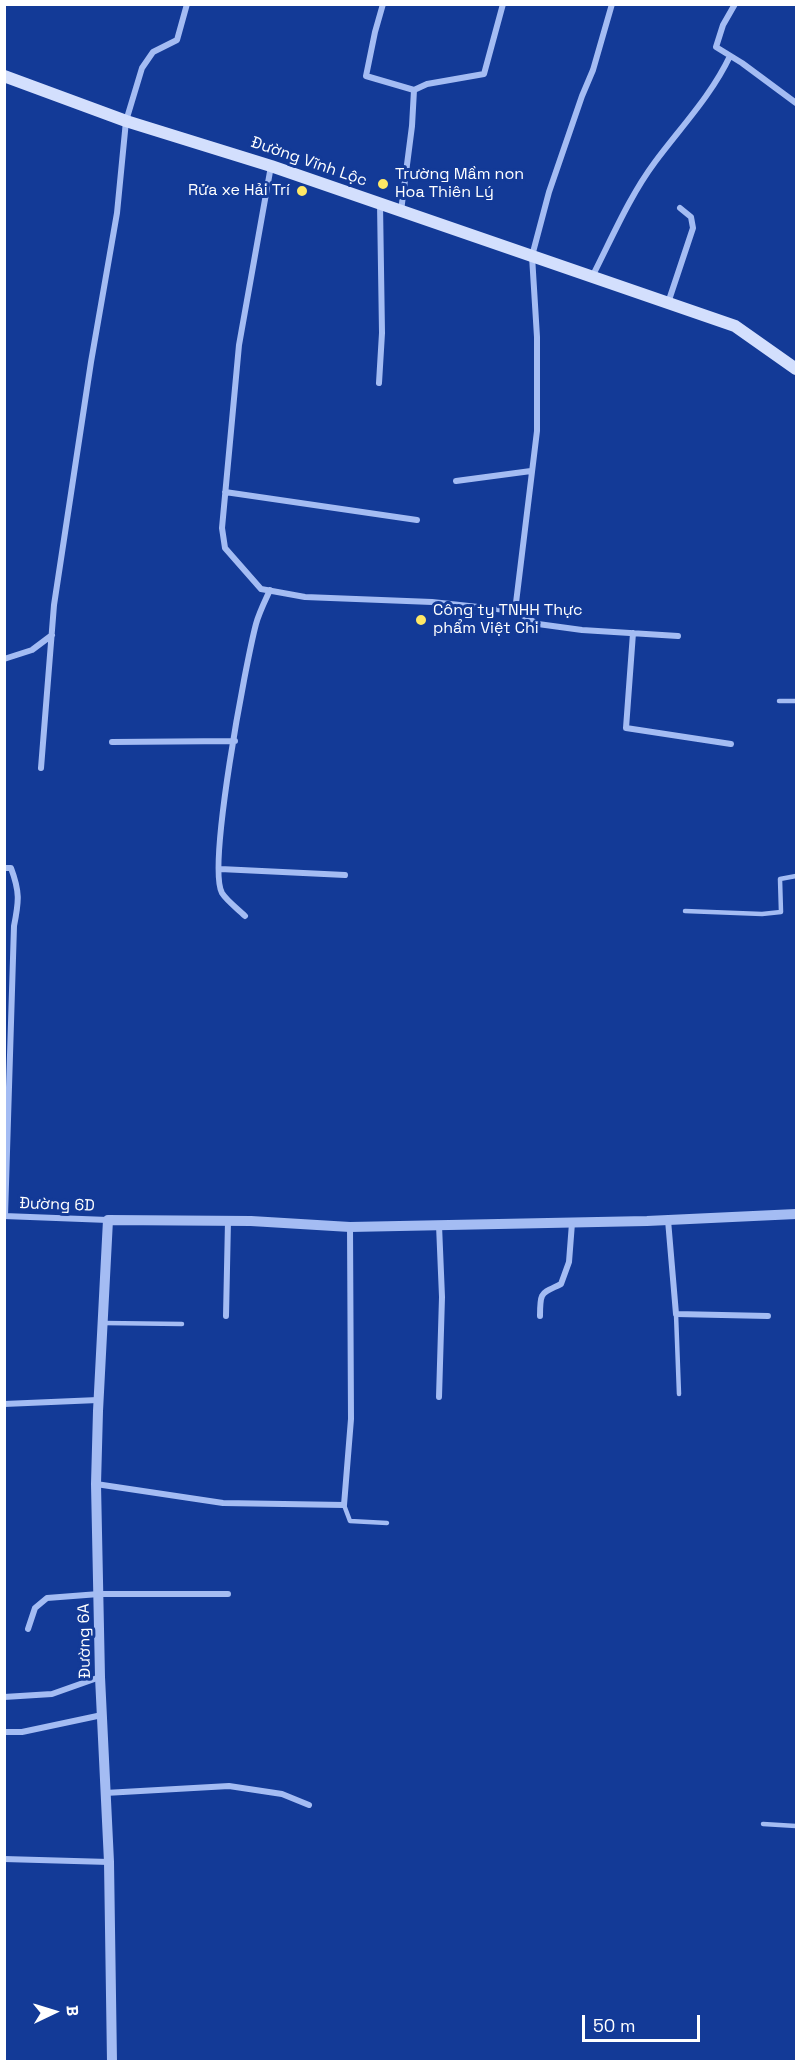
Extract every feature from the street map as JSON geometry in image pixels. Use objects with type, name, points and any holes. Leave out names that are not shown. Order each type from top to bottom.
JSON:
[{"type":"main road","name":"Đường Vĩnh Lộc","points":[[4,76],[126,121],[271,166],[735,326],[796,369]]},
{"type":"street","points":[[41,768],[54,605],[91,362],[117,213],[126,121],[142,68],[153,52],[177,40],[187,4]]},
{"type":"street","points":[[384,4],[375,32],[366,76],[414,90],[427,84],[484,74],[503,4]]},
{"type":"street","points":[[515,611],[537,431],[537,337],[532,256],[549,192],[582,96],[594,70],[612,4]]},
{"type":"street","points":[[735,4],[723,25],[716,47],[796,103]]},
{"type":"street","points":[[592,277],[648,172],[721,76],[730,56]]},
{"type":"street","points":[[401,211],[412,126],[414,90]]},
{"type":"street","points":[[271,166],[239,345],[222,528],[225,548],[261,588],[305,597],[432,602],[515,611],[538,624],[582,630],[678,636]]},
{"type":"street","points":[[379,383],[382,333],[380,203]]},
{"type":"street","points":[[668,303],[693,228],[691,217],[680,208]]},
{"type":"street","points":[[456,481],[531,471]]},
{"type":"street","points":[[225,492],[417,520]]},
{"type":"street","points":[[245,916],[221,891],[223,811],[247,664],[257,622],[270,590]]},
{"type":"street","points":[[633,633],[626,728],[731,744]]},
{"type":"street","points":[[4,659],[32,650],[52,635]]},
{"type":"street","points":[[112,742],[235,741]]},
{"type":"street","points":[[4,868],[12,868],[18,887],[8,1037],[5,1216]]},
{"type":"street","points":[[220,870],[345,874]]},
{"type":"street","points":[[108,1221],[228,1221],[350,1227],[572,1223],[796,1214]]},
{"type":"street","name":"Đường 6D","points":[[5,1216],[108,1221]]},
{"type":"street","points":[[668,1220],[676,1314],[768,1316]]},
{"type":"street","name":"Đường 6A","points":[[108,1221],[98,1400],[96,1484],[100,1677],[109,1862],[112,2061]]},
{"type":"street","points":[[226,1316],[228,1221]]},
{"type":"street","points":[[540,1316],[542,1294],[561,1284],[569,1262],[572,1223]]},
{"type":"street","points":[[439,1225],[442,1297],[439,1397]]},
{"type":"street","points":[[96,1484],[223,1503],[344,1505],[351,1419],[350,1227]]},
{"type":"street","points":[[4,1404],[98,1400]]},
{"type":"street","points":[[28,1629],[35,1608],[47,1598],[99,1594],[228,1594]]},
{"type":"street","points":[[4,1697],[52,1694],[100,1677]]},
{"type":"street","points":[[4,1732],[22,1732],[102,1714]]},
{"type":"street","points":[[105,1793],[229,1786],[282,1794],[309,1804]]},
{"type":"street","points":[[4,1859],[109,1862]]},
{"type":"lane","points":[[779,701],[796,700]]},
{"type":"lane","points":[[685,911],[762,914],[782,912],[780,879],[796,876]]},
{"type":"lane","points":[[676,1314],[679,1394]]},
{"type":"lane","points":[[102,1323],[182,1324]]},
{"type":"lane","points":[[344,1505],[350,1521],[387,1523]]},
{"type":"lane","points":[[763,1824],[796,1826]]},
{"type":"place","name":"Trường Mầm non Hoa Thiên Lý","points":[[383,184]]},
{"type":"place","name":"Rửa xe Hải Trí","points":[[302,191]]},
{"type":"place","name":"Công ty TNHH Thực phẩm Việt Chi","points":[[421,620]]}]
